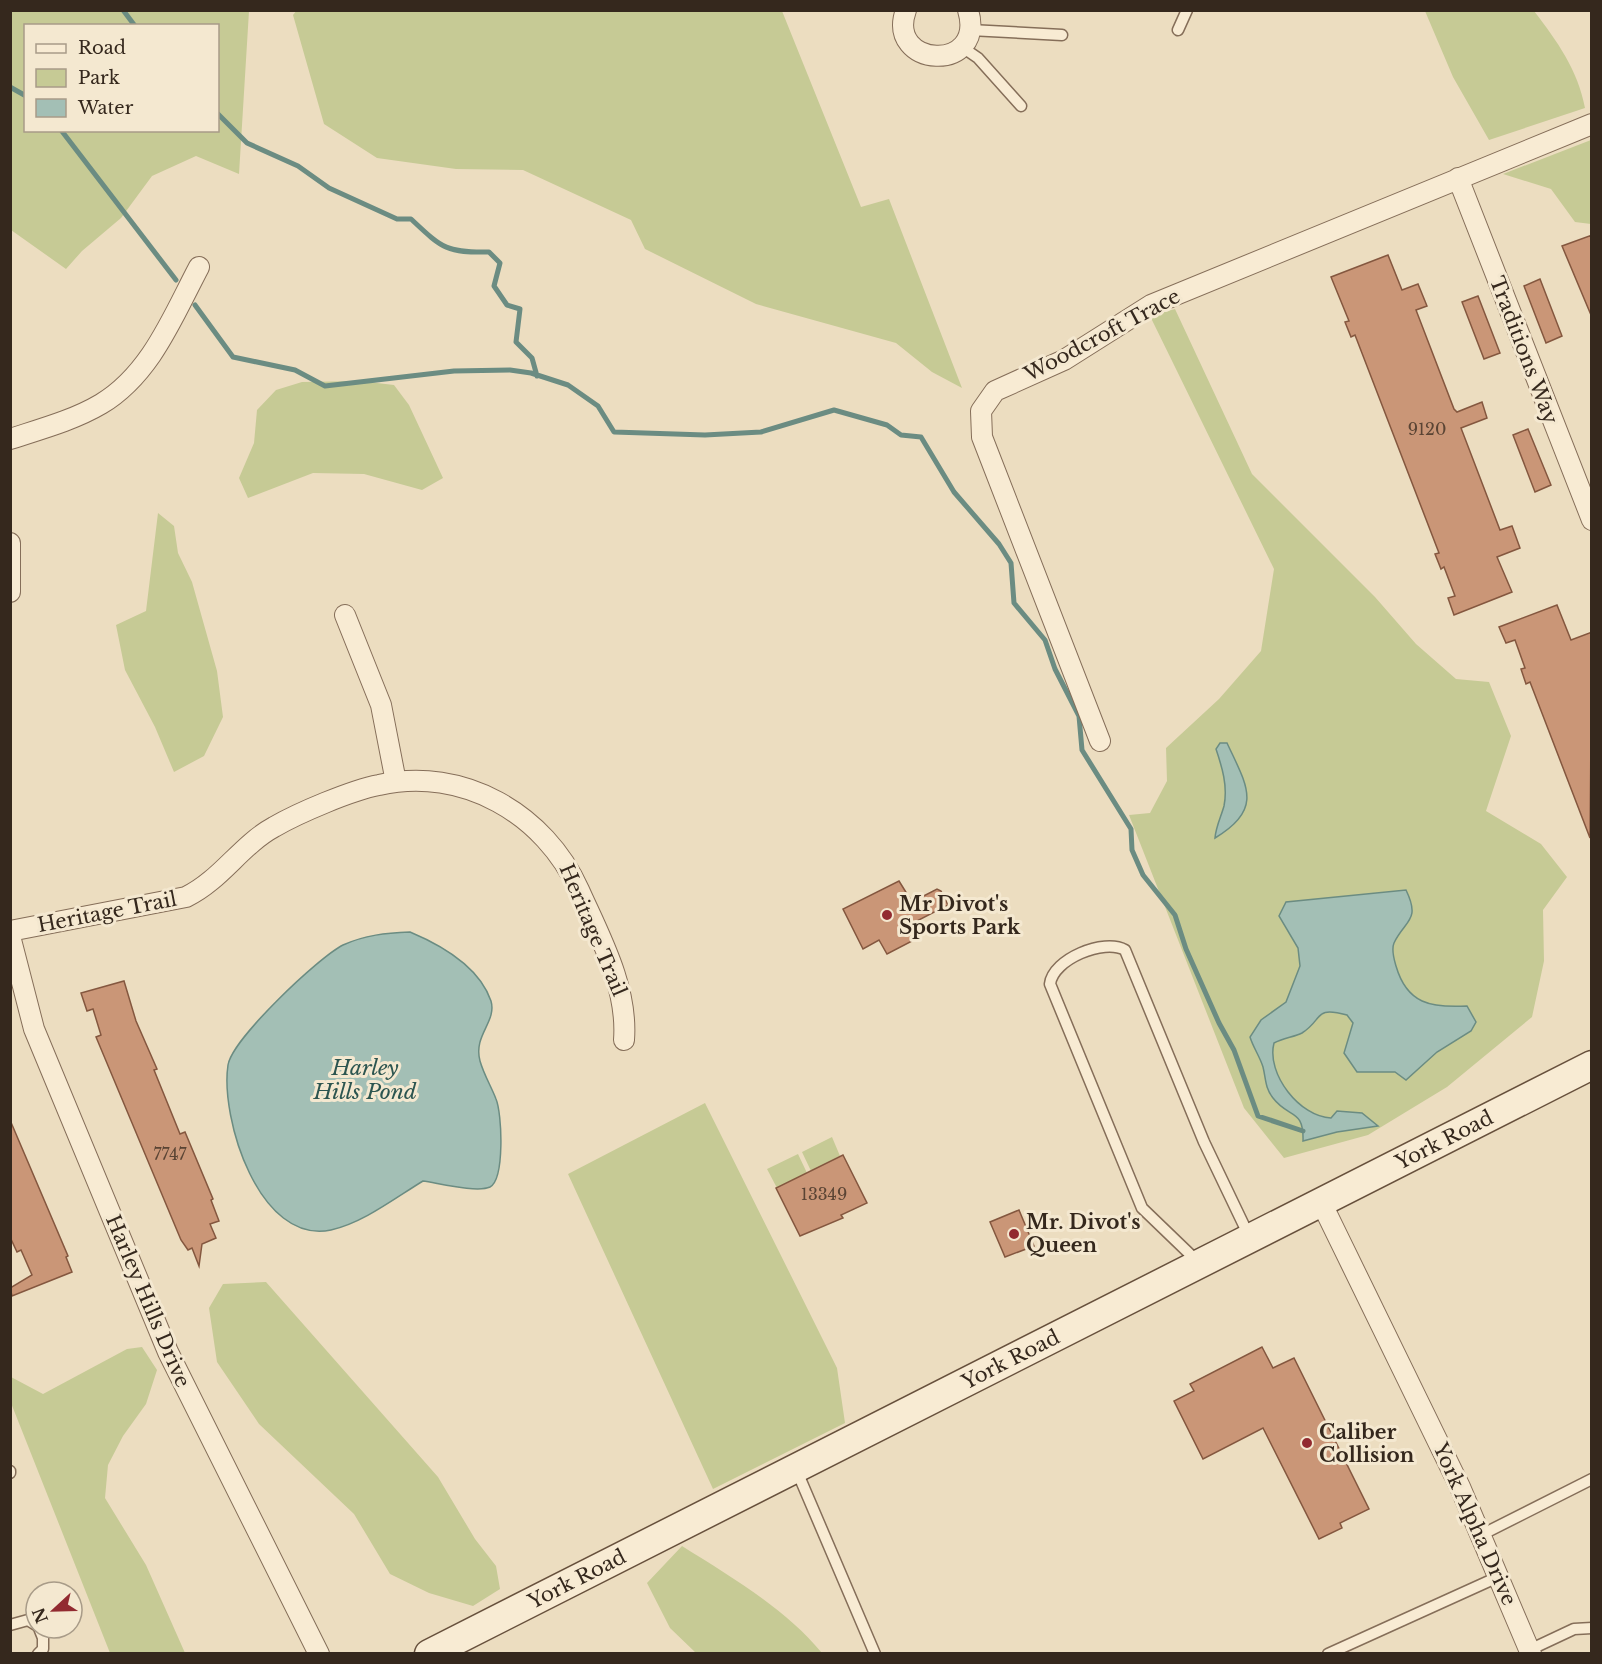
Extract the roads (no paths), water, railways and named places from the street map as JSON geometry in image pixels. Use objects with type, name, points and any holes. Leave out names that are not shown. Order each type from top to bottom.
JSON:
[{"type":"street","points":[[906,10],[903,28],[907,38],[922,54],[943,57],[967,29]]},
{"type":"street","name":"Woodcroft Trace","points":[[1100,741],[982,437],[980,419],[984,404],[995,391],[1064,360],[1150,305],[1592,124]]},
{"type":"street","name":"Traditions Way","points":[[1458,178],[1592,520]]},
{"type":"street","points":[[10,438],[80,414],[100,404],[124,387],[154,351],[199,267]]},
{"type":"street","points":[[10,543],[10,592]]},
{"type":"street","points":[[345,615],[381,705],[396,782]]},
{"type":"street","name":"Heritage Trail","points":[[10,931],[186,897],[211,883],[274,826],[369,787],[396,782],[446,784],[477,792],[503,804],[545,837],[574,878],[622,993],[626,1020],[624,1040]]},
{"type":"street","name":"Harley Hills Drive","points":[[10,936],[34,1029],[168,1352],[319,1653]]},
{"type":"street","name":"York Road","points":[[429,1653],[794,1466],[1250,1239],[1592,1065]]},
{"type":"street","name":"York Alpha Drive","points":[[1321,1202],[1434,1431],[1481,1535],[1527,1652]]},
{"type":"lane","points":[[1178,30],[1187,10]]},
{"type":"lane","points":[[1021,106],[978,58],[967,29],[1062,35]]},
{"type":"lane","points":[[1200,1264],[1142,1208],[1050,984],[1051,974],[1059,965],[1102,945],[1115,945],[1125,950],[1204,1142],[1250,1239]]},
{"type":"lane","points":[[794,1466],[875,1653]]},
{"type":"lane","points":[[1481,1535],[1592,1479]]},
{"type":"lane","points":[[1328,1653],[1498,1577]]},
{"type":"lane","points":[[1527,1652],[1574,1629],[1592,1628]]},
{"type":"lane","points":[[38,1653],[43,1649],[43,1640]]},
{"type":"water","points":[[1220,743],[1227,743],[1245,784],[1247,796],[1246,807],[1240,817],[1215,838],[1225,799],[1224,777],[1216,749]]},
{"type":"water","points":[[1406,890],[1412,914],[1398,935],[1393,949],[1394,960],[1401,979],[1407,989],[1422,1001],[1442,1006],[1467,1006],[1476,1022],[1471,1031],[1437,1052],[1406,1080],[1395,1072],[1357,1072],[1344,1053],[1353,1023],[1347,1015],[1324,1013],[1302,1033],[1274,1043],[1275,1068],[1280,1080],[1297,1102],[1319,1116],[1331,1118],[1337,1111],[1362,1113],[1378,1126],[1337,1132],[1303,1141],[1303,1131],[1298,1118],[1279,1105],[1268,1091],[1263,1067],[1250,1037],[1261,1020],[1286,1002],[1300,966],[1298,948],[1279,916],[1286,902]]},
{"type":"water","name":"Harley Hills Pond","points":[[410,932],[458,958],[478,977],[491,1001],[491,1016],[482,1036],[479,1052],[480,1061],[496,1099],[500,1118],[500,1159],[495,1181],[490,1187],[476,1189],[423,1181],[378,1209],[343,1227],[331,1230],[306,1229],[283,1218],[265,1198],[249,1173],[238,1144],[231,1115],[227,1088],[228,1065],[244,1037],[260,1019],[297,981],[331,953],[343,945],[368,937]]},
{"type":"waterway","points":[[123,10],[134,24]]},
{"type":"waterway","points":[[10,87],[24,95]]},
{"type":"waterway","points":[[219,115],[247,143],[298,166],[329,188],[397,219],[411,219],[430,237],[446,247],[454,250],[489,252],[500,263],[494,286],[507,305],[520,309],[516,342],[532,358],[537,376]]},
{"type":"waterway","points":[[63,132],[176,280]]},
{"type":"waterway","points":[[195,305],[233,357],[295,370],[325,386],[454,371],[510,370],[531,373],[568,385],[598,406],[614,432],[705,435],[761,432],[834,410],[887,425],[901,435],[921,437],[954,492],[999,544],[1011,563],[1014,603],[1045,640],[1055,669],[1079,716],[1082,750],[1131,829],[1132,850],[1143,875],[1175,915],[1186,949],[1219,1023],[1234,1050],[1258,1116],[1303,1131]]},
{"type":"place","name":"Mr Divot's Sports Park","points":[[887,915]]},
{"type":"place","name":"Mr. Divot's Queen","points":[[1014,1234]]},
{"type":"place","name":"Caliber Collision","points":[[1307,1443]]}]
